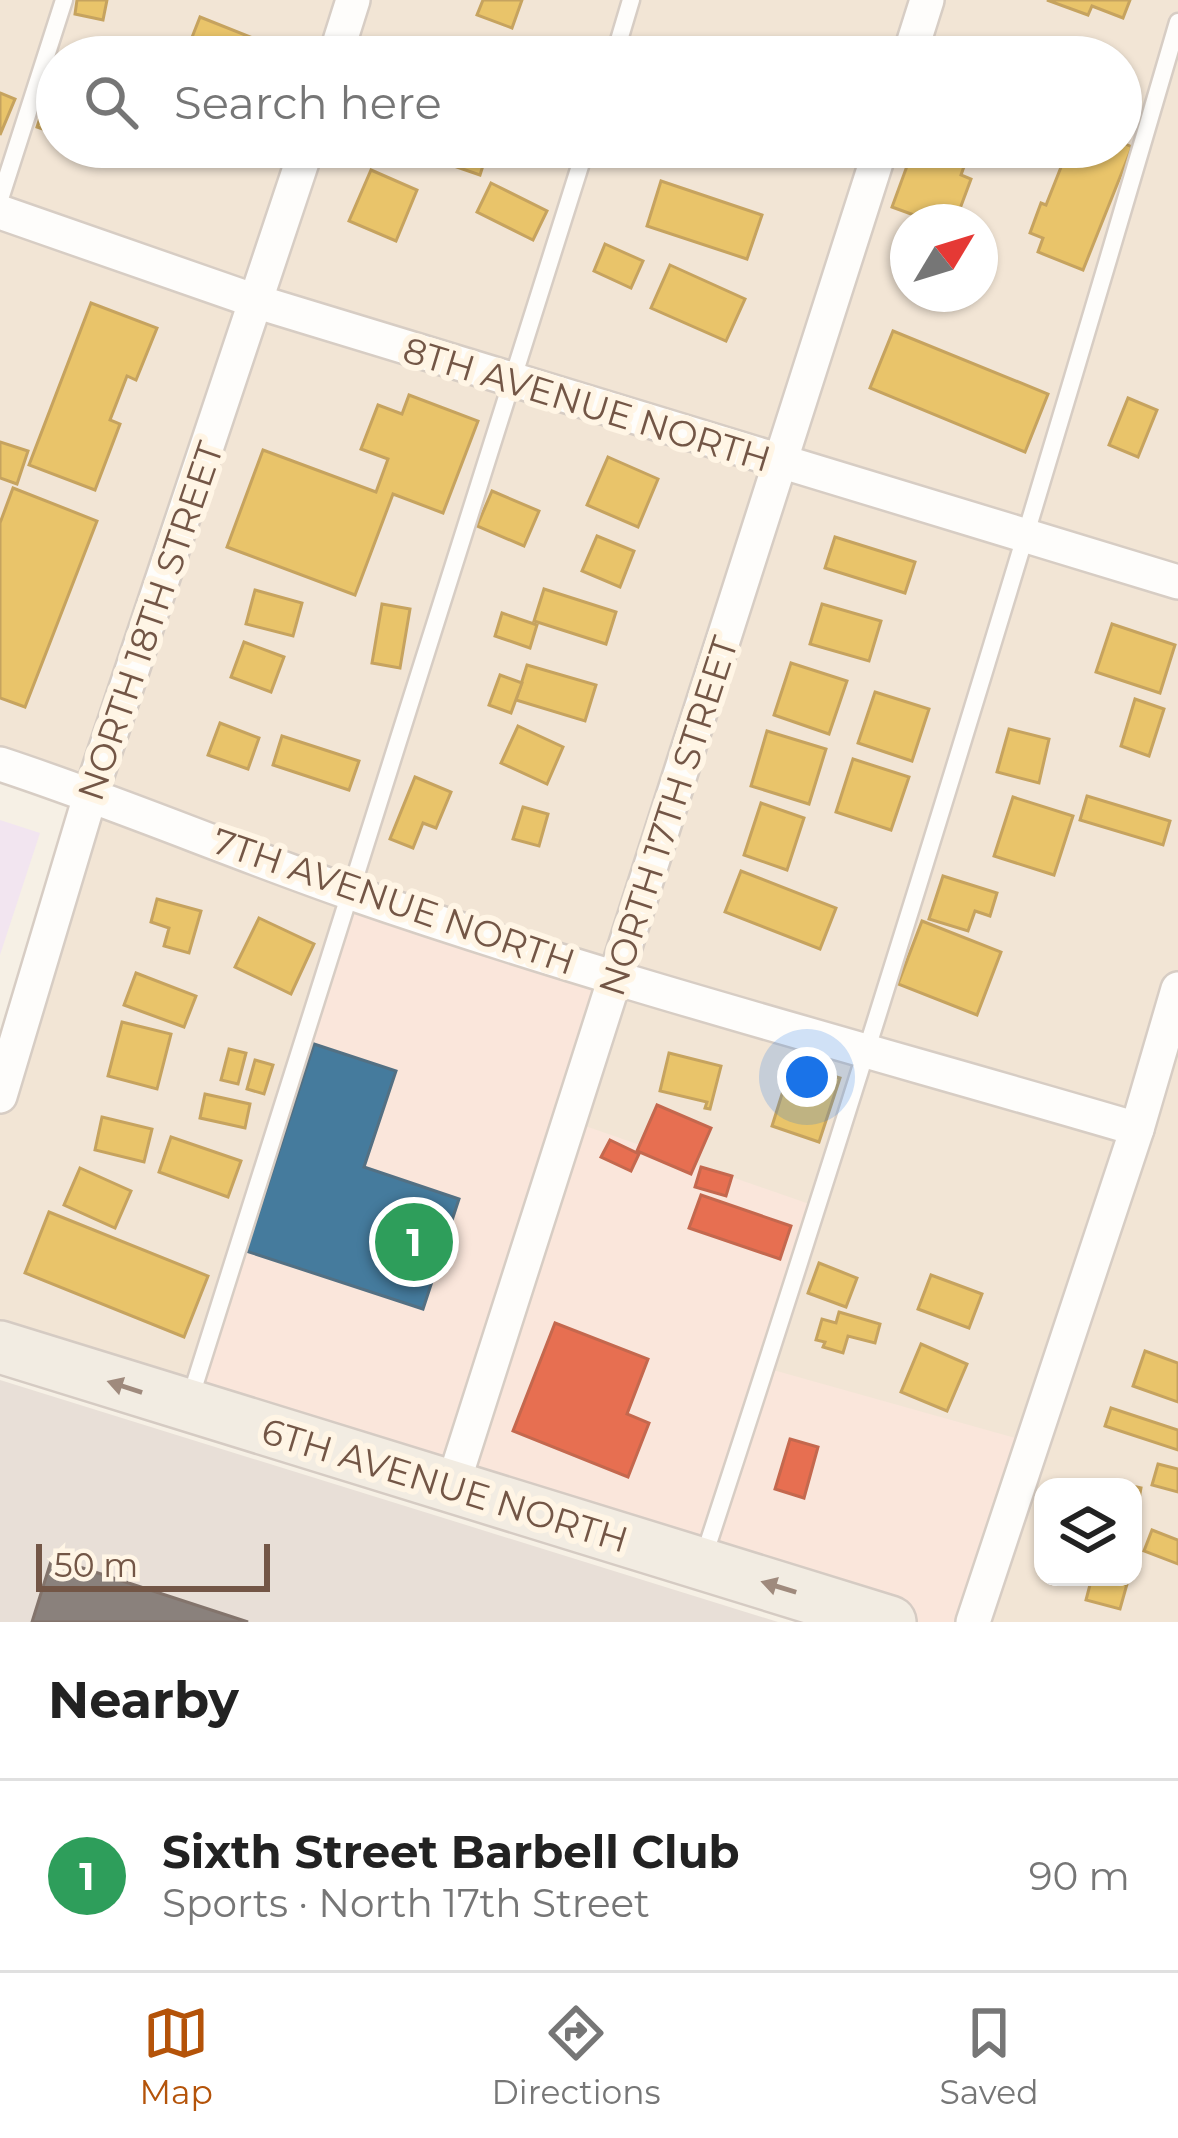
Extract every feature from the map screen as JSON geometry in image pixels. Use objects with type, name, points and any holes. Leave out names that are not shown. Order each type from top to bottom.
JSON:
[{"type":"main road","name":"6TH AVENUE NORTH","points":[[0,1347],[890,1622]]},
{"type":"street","points":[[342,36],[353,0]]},
{"type":"street","points":[[916,36],[927,0]]},
{"type":"street","name":"NORTH 18TH STREET","points":[[0,1096],[91,794],[300,168]]},
{"type":"street","name":"NORTH 17TH STREET","points":[[453,1484],[874,168]]},
{"type":"street","name":"8TH AVENUE NORTH","points":[[0,212],[258,302],[1178,582]]},
{"type":"street","name":"7TH AVENUE NORTH","points":[[0,764],[350,893],[1137,1129]]},
{"type":"street","points":[[974,1622],[1137,1129],[1178,988]]},
{"type":"lane","points":[[52,36],[64,0]]},
{"type":"lane","points":[[620,36],[631,0]]},
{"type":"lane","points":[[1142,146],[1178,22]]},
{"type":"lane","points":[[0,199],[36,87]]},
{"type":"lane","points":[[188,1407],[579,168]]},
{"type":"lane","points":[[701,1563],[869,1050],[1028,537],[1135,168]]},
{"type":"shaded area","points":[[0,0],[1178,0],[1178,1622],[973,1622],[187,1407],[0,1347],[0,1095],[90,794],[0,764]]},
{"type":"shaded area","points":[[0,820],[40,833],[0,955]]},
{"type":"shaded area","points":[[350,893],[617,976],[571,1121],[818,1207],[766,1368],[1033,1443],[973,1622],[888,1622],[187,1407]]},
{"type":"shaded area","points":[[0,1380],[778,1622],[0,1622]]},
{"type":"building: Homes","points":[[77,0],[107,0],[103,20],[75,14]]},
{"type":"building: Homes","points":[[483,0],[522,0],[512,28],[477,15]]},
{"type":"building: Homes","points":[[1047,0],[1130,0],[1123,18],[1092,6],[1088,15]]},
{"type":"building: Homes","points":[[200,17],[248,36],[193,36]]},
{"type":"building: Homes","points":[[0,93],[15,99],[0,135]]},
{"type":"building: Homes","points":[[906,168],[964,168],[961,175],[971,179],[962,204],[893,204]]},
{"type":"building: Homes","points":[[1061,168],[1124,168],[1083,270],[1038,252],[1043,238],[1030,233],[1041,203],[1046,205]]},
{"type":"building: Homes","points":[[371,170],[417,190],[396,241],[349,221]]},
{"type":"building: Homes","points":[[661,181],[762,215],[747,259],[647,226]]},
{"type":"building: Homes","points":[[491,183],[547,211],[533,240],[477,212]]},
{"type":"building: Homes","points":[[605,244],[643,261],[631,288],[594,271]]},
{"type":"building: Homes","points":[[670,265],[745,299],[726,341],[651,308]]},
{"type":"building: Homes","points":[[91,303],[157,328],[136,380],[127,376],[110,420],[120,424],[95,490],[29,465]]},
{"type":"building: Homes","points":[[893,331],[1048,394],[1025,452],[870,388]]},
{"type":"building: Homes","points":[[409,395],[478,421],[443,513],[393,494],[355,595],[227,547],[263,450],[376,492],[388,459],[361,449],[378,405],[402,414]]},
{"type":"building: Homes","points":[[1128,398],[1157,410],[1138,457],[1109,445]]},
{"type":"building: Homes","points":[[0,442],[28,451],[17,484],[0,478]]},
{"type":"building: Homes","points":[[608,457],[658,479],[638,527],[587,505]]},
{"type":"building: Homes","points":[[13,488],[97,521],[25,707],[0,698],[0,523]]},
{"type":"building: Homes","points":[[492,491],[539,511],[524,546],[477,526]]},
{"type":"building: Homes","points":[[597,536],[634,551],[620,587],[582,571]]},
{"type":"building: Homes","points":[[835,537],[915,562],[905,593],[825,568]]},
{"type":"building: Homes","points":[[544,589],[616,612],[606,644],[534,621]]},
{"type":"building: Homes","points":[[255,590],[302,603],[293,636],[246,624]]},
{"type":"building: Homes","points":[[382,604],[410,609],[400,668],[372,663]]},
{"type":"building: Homes","points":[[822,604],[881,621],[869,661],[810,644]]},
{"type":"building: Homes","points":[[502,613],[537,625],[530,648],[495,636]]},
{"type":"building: Homes","points":[[1112,624],[1175,645],[1160,693],[1096,672]]},
{"type":"building: Homes","points":[[244,642],[284,657],[271,692],[231,677]]},
{"type":"building: Homes","points":[[791,663],[847,681],[829,734],[774,715]]},
{"type":"building: Homes","points":[[527,665],[596,685],[585,721],[516,700]]},
{"type":"building: Homes","points":[[500,675],[522,683],[511,713],[489,705]]},
{"type":"building: Homes","points":[[875,692],[929,709],[912,761],[858,743]]},
{"type":"building: Homes","points":[[1135,699],[1164,709],[1149,756],[1121,746]]},
{"type":"building: Homes","points":[[220,723],[259,738],[248,769],[208,755]]},
{"type":"building: Homes","points":[[518,726],[563,747],[547,784],[501,763]]},
{"type":"building: Homes","points":[[1009,729],[1049,739],[1039,783],[997,772]]},
{"type":"building: Homes","points":[[767,731],[826,749],[809,804],[751,786]]},
{"type":"building: Homes","points":[[282,736],[359,761],[349,790],[273,765]]},
{"type":"building: Homes","points":[[853,759],[909,777],[891,830],[836,812]]},
{"type":"building: Homes","points":[[415,777],[451,792],[436,828],[423,823],[413,848],[390,839]]},
{"type":"building: Homes","points":[[1087,796],[1170,821],[1163,845],[1080,820]]},
{"type":"building: Homes","points":[[1013,797],[1073,816],[1054,875],[994,856]]},
{"type":"building: Homes","points":[[761,803],[804,818],[787,870],[744,855]]},
{"type":"building: Homes","points":[[523,807],[548,814],[539,846],[513,839]]},
{"type":"building: Homes","points":[[741,871],[836,908],[820,949],[725,912]]},
{"type":"building: Homes","points":[[943,876],[997,893],[990,916],[975,911],[968,931],[929,919]]},
{"type":"building: Homes","points":[[157,899],[201,911],[189,953],[164,946],[169,928],[151,922]]},
{"type":"building: Homes","points":[[259,918],[314,944],[291,994],[235,967]]},
{"type":"building: Homes","points":[[922,921],[1001,952],[977,1015],[898,984]]},
{"type":"building: Homes","points":[[136,973],[196,996],[184,1027],[124,1005]]},
{"type":"building: Homes","points":[[122,1022],[171,1034],[157,1089],[108,1076]]},
{"type":"building: Homes","points":[[229,1049],[246,1053],[238,1084],[221,1080]]},
{"type":"building: Homes","points":[[669,1053],[721,1066],[710,1109],[705,1108],[707,1102],[660,1091]]},
{"type":"building: Homes","points":[[255,1060],[273,1065],[264,1094],[247,1089]]},
{"type":"building: Homes","points":[[814,1070],[840,1078],[819,1142],[772,1126],[788,1075],[810,1083]]},
{"type":"building: Homes","points":[[205,1094],[250,1104],[245,1128],[200,1118]]},
{"type":"building: Homes","points":[[102,1117],[152,1129],[144,1162],[95,1150]]},
{"type":"building: Homes","points":[[171,1137],[241,1161],[228,1197],[159,1172]]},
{"type":"building: Homes","points":[[80,1168],[131,1191],[115,1228],[64,1205]]},
{"type":"building: Homes","points":[[49,1212],[208,1276],[184,1337],[25,1273]]},
{"type":"building: Homes","points":[[819,1263],[857,1278],[846,1307],[808,1293]]},
{"type":"building: Homes","points":[[931,1275],[982,1294],[969,1328],[918,1309]]},
{"type":"building: Homes","points":[[839,1312],[880,1324],[875,1343],[848,1336],[843,1353],[823,1347],[825,1342],[816,1340],[822,1319],[836,1323]]},
{"type":"building: Homes","points":[[921,1344],[967,1364],[947,1411],[901,1392]]},
{"type":"building: Homes","points":[[1145,1351],[1178,1363],[1178,1402],[1133,1386]]},
{"type":"building: Homes","points":[[1111,1408],[1178,1430],[1178,1450],[1105,1426]]},
{"type":"building: Homes","points":[[1158,1464],[1178,1469],[1178,1492],[1152,1485]]},
{"type":"building: Homes","points":[[1152,1530],[1178,1540],[1178,1564],[1144,1551]]},
{"type":"building: Homes","points":[[1090,1586],[1126,1586],[1120,1609],[1086,1600]]},
{"type":"building: Shops","points":[[657,1105],[711,1128],[691,1174],[637,1151]]},
{"type":"building: Shops","points":[[610,1140],[639,1154],[631,1171],[601,1157]]},
{"type":"building: Shops","points":[[701,1167],[732,1176],[726,1196],[695,1187]]},
{"type":"building: Shops","points":[[701,1195],[791,1226],[780,1259],[689,1228]]},
{"type":"building: Shops","points":[[555,1323],[648,1359],[627,1414],[649,1423],[628,1477],[513,1431]]},
{"type":"building: Shops","points":[[790,1439],[818,1447],[804,1498],[775,1489]]},
{"type":"building: Public","points":[[314,1044],[396,1071],[364,1167],[459,1199],[423,1309],[246,1251]]},
{"type":"building: Industry","points":[[52,1558],[248,1622],[32,1622]]},
{"type":"place","name":"Sixth Street Barbell Club","points":[[414,1242]]}]
